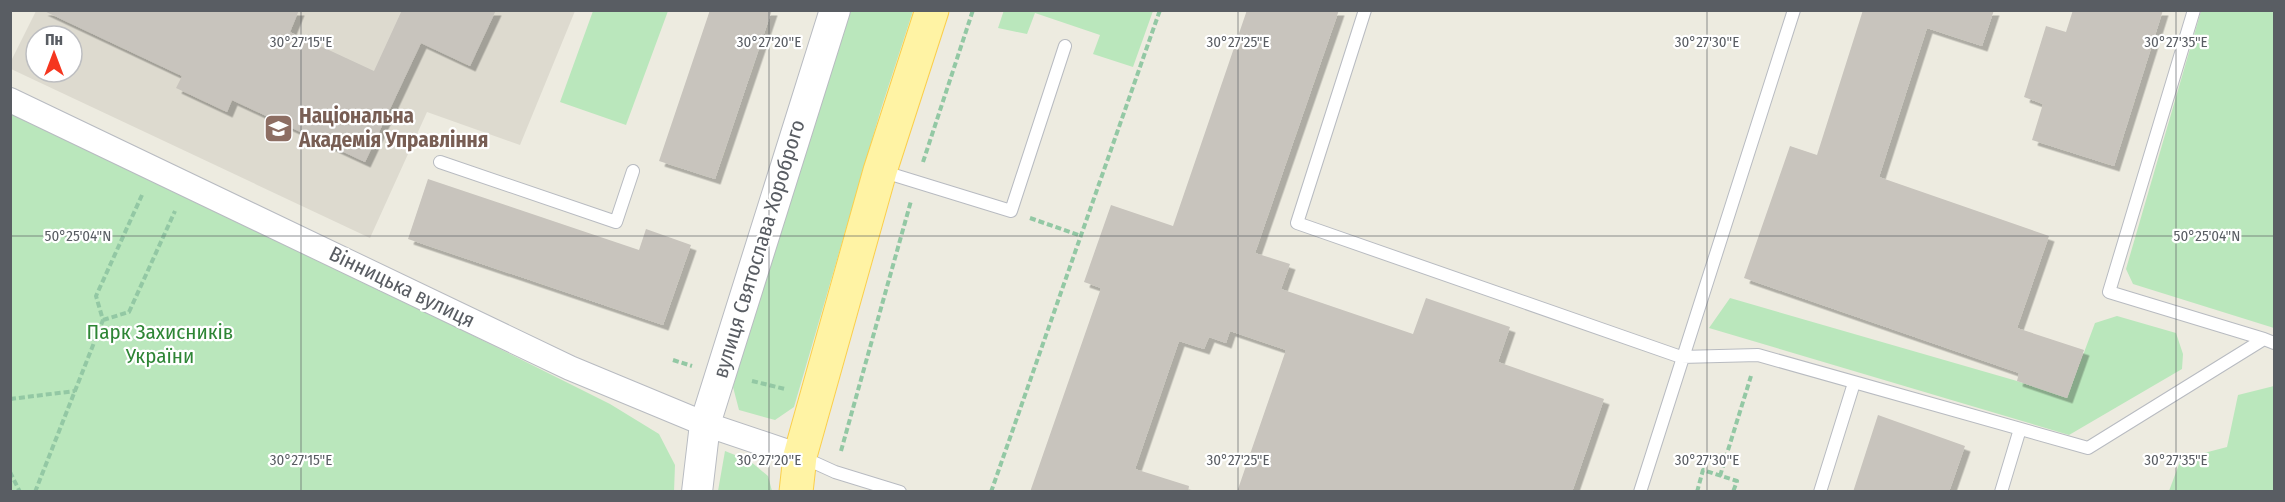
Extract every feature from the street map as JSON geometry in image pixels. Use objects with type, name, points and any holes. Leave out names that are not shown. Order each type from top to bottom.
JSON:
[{"type":"main road","points":[[796,492],[801,456],[880,171],[932,10]]},
{"type":"street","name":"вулиця Святослава Хороброго","points":[[697,492],[705,424],[835,10]]},
{"type":"street","name":"Вінницька вулиця","points":[[10,100],[570,368],[705,424],[801,456]]},
{"type":"lane","points":[[1365,10],[1297,223],[1681,357],[1758,355],[2088,448],[2269,341]]},
{"type":"lane","points":[[1640,492],[1681,357],[1794,10]]},
{"type":"lane","points":[[2194,10],[2109,292],[2269,341]]},
{"type":"lane","points":[[880,171],[1011,211],[1065,46]]},
{"type":"lane","points":[[440,162],[616,222],[633,171]]},
{"type":"lane","points":[[1820,492],[1854,382]]},
{"type":"lane","points":[[2001,492],[2020,429]]},
{"type":"lane","points":[[801,456],[835,472],[900,492]]},
{"type":"path","points":[[835,472],[916,182],[973,10]]},
{"type":"path","points":[[991,492],[1160,10]]},
{"type":"path","points":[[35,492],[103,320],[96,296],[142,195],[161,171]]},
{"type":"path","points":[[103,320],[129,312],[175,211]]},
{"type":"path","points":[[1011,211],[1081,236]]},
{"type":"path","points":[[1720,476],[1758,355]]},
{"type":"path","points":[[673,360],[720,374],[853,405]]},
{"type":"path","points":[[10,399],[75,391]]},
{"type":"path","points":[[1697,492],[1703,470],[1737,481],[1733,492]]},
{"type":"path","points":[[10,472],[20,492]]},
{"type":"shaded area","name":"Національна Академія Управління","points":[[36,11],[575,11],[520,145],[427,112],[370,238],[43,84],[84,84],[84,24],[30,24]]},
{"type":"shaded area","name":"Національна Академія Управління","points":[[24,35],[24,75],[11,69],[10,63]]},
{"type":"green space","points":[[1004,10],[1153,11],[1133,67],[1093,54],[1100,35],[1035,13],[1027,34],[998,28]]},
{"type":"green space","points":[[593,11],[668,11],[626,125],[560,102]]},
{"type":"green space","points":[[847,11],[913,11],[881,109],[794,407],[775,420],[739,410],[733,387],[819,95]]},
{"type":"green space","points":[[2201,11],[2274,11],[2274,328],[2133,284],[2126,269]]},
{"type":"green space","name":"Парк Захисників України","points":[[11,110],[166,182],[610,404],[659,434],[675,465],[674,492],[11,492]]},
{"type":"green space","points":[[1730,298],[2017,381],[2067,398],[2095,323],[2117,316],[2176,333],[2183,354],[2182,369],[2069,435],[1709,328]]},
{"type":"green space","points":[[2274,386],[2274,491],[2169,491],[2181,459],[2227,447],[2238,395]]},
{"type":"green space","points":[[725,451],[750,461],[768,476],[772,491],[718,491]]},
{"type":"building","points":[[42,10],[299,10],[290,32],[374,71],[402,10],[496,10],[470,66],[421,43],[365,162],[232,100],[227,112],[176,88],[182,76],[84,30],[84,24],[72,24]]},
{"type":"building","points":[[710,10],[772,10],[715,179],[659,161]]},
{"type":"building","points":[[1247,10],[1339,10],[1255,253],[1290,264],[1281,289],[1413,334],[1426,298],[1510,327],[1498,362],[1604,399],[1572,492],[1237,492],[1286,350],[1230,331],[1226,343],[1209,337],[1204,349],[1179,341],[1135,469],[1189,486],[1188,492],[1030,492],[1101,288],[1084,282],[1111,205],[1173,226]]},
{"type":"building","points":[[1863,10],[1994,10],[1982,46],[1927,28],[1879,177],[2049,236],[2017,328],[2084,350],[2067,398],[2017,381],[2019,373],[1744,278],[1790,146],[1817,155]]},
{"type":"building","points":[[2073,10],[2163,10],[2114,166],[2032,140],[2043,104],[2024,97],[2046,26],[2066,32]]},
{"type":"building","points":[[428,179],[639,250],[646,229],[691,245],[663,325],[408,239]]},
{"type":"building","points":[[1878,415],[1965,446],[1949,492],[1853,492]]},
{"type":"place","name":"Національна Академія Управління","points":[[278,128]]}]
